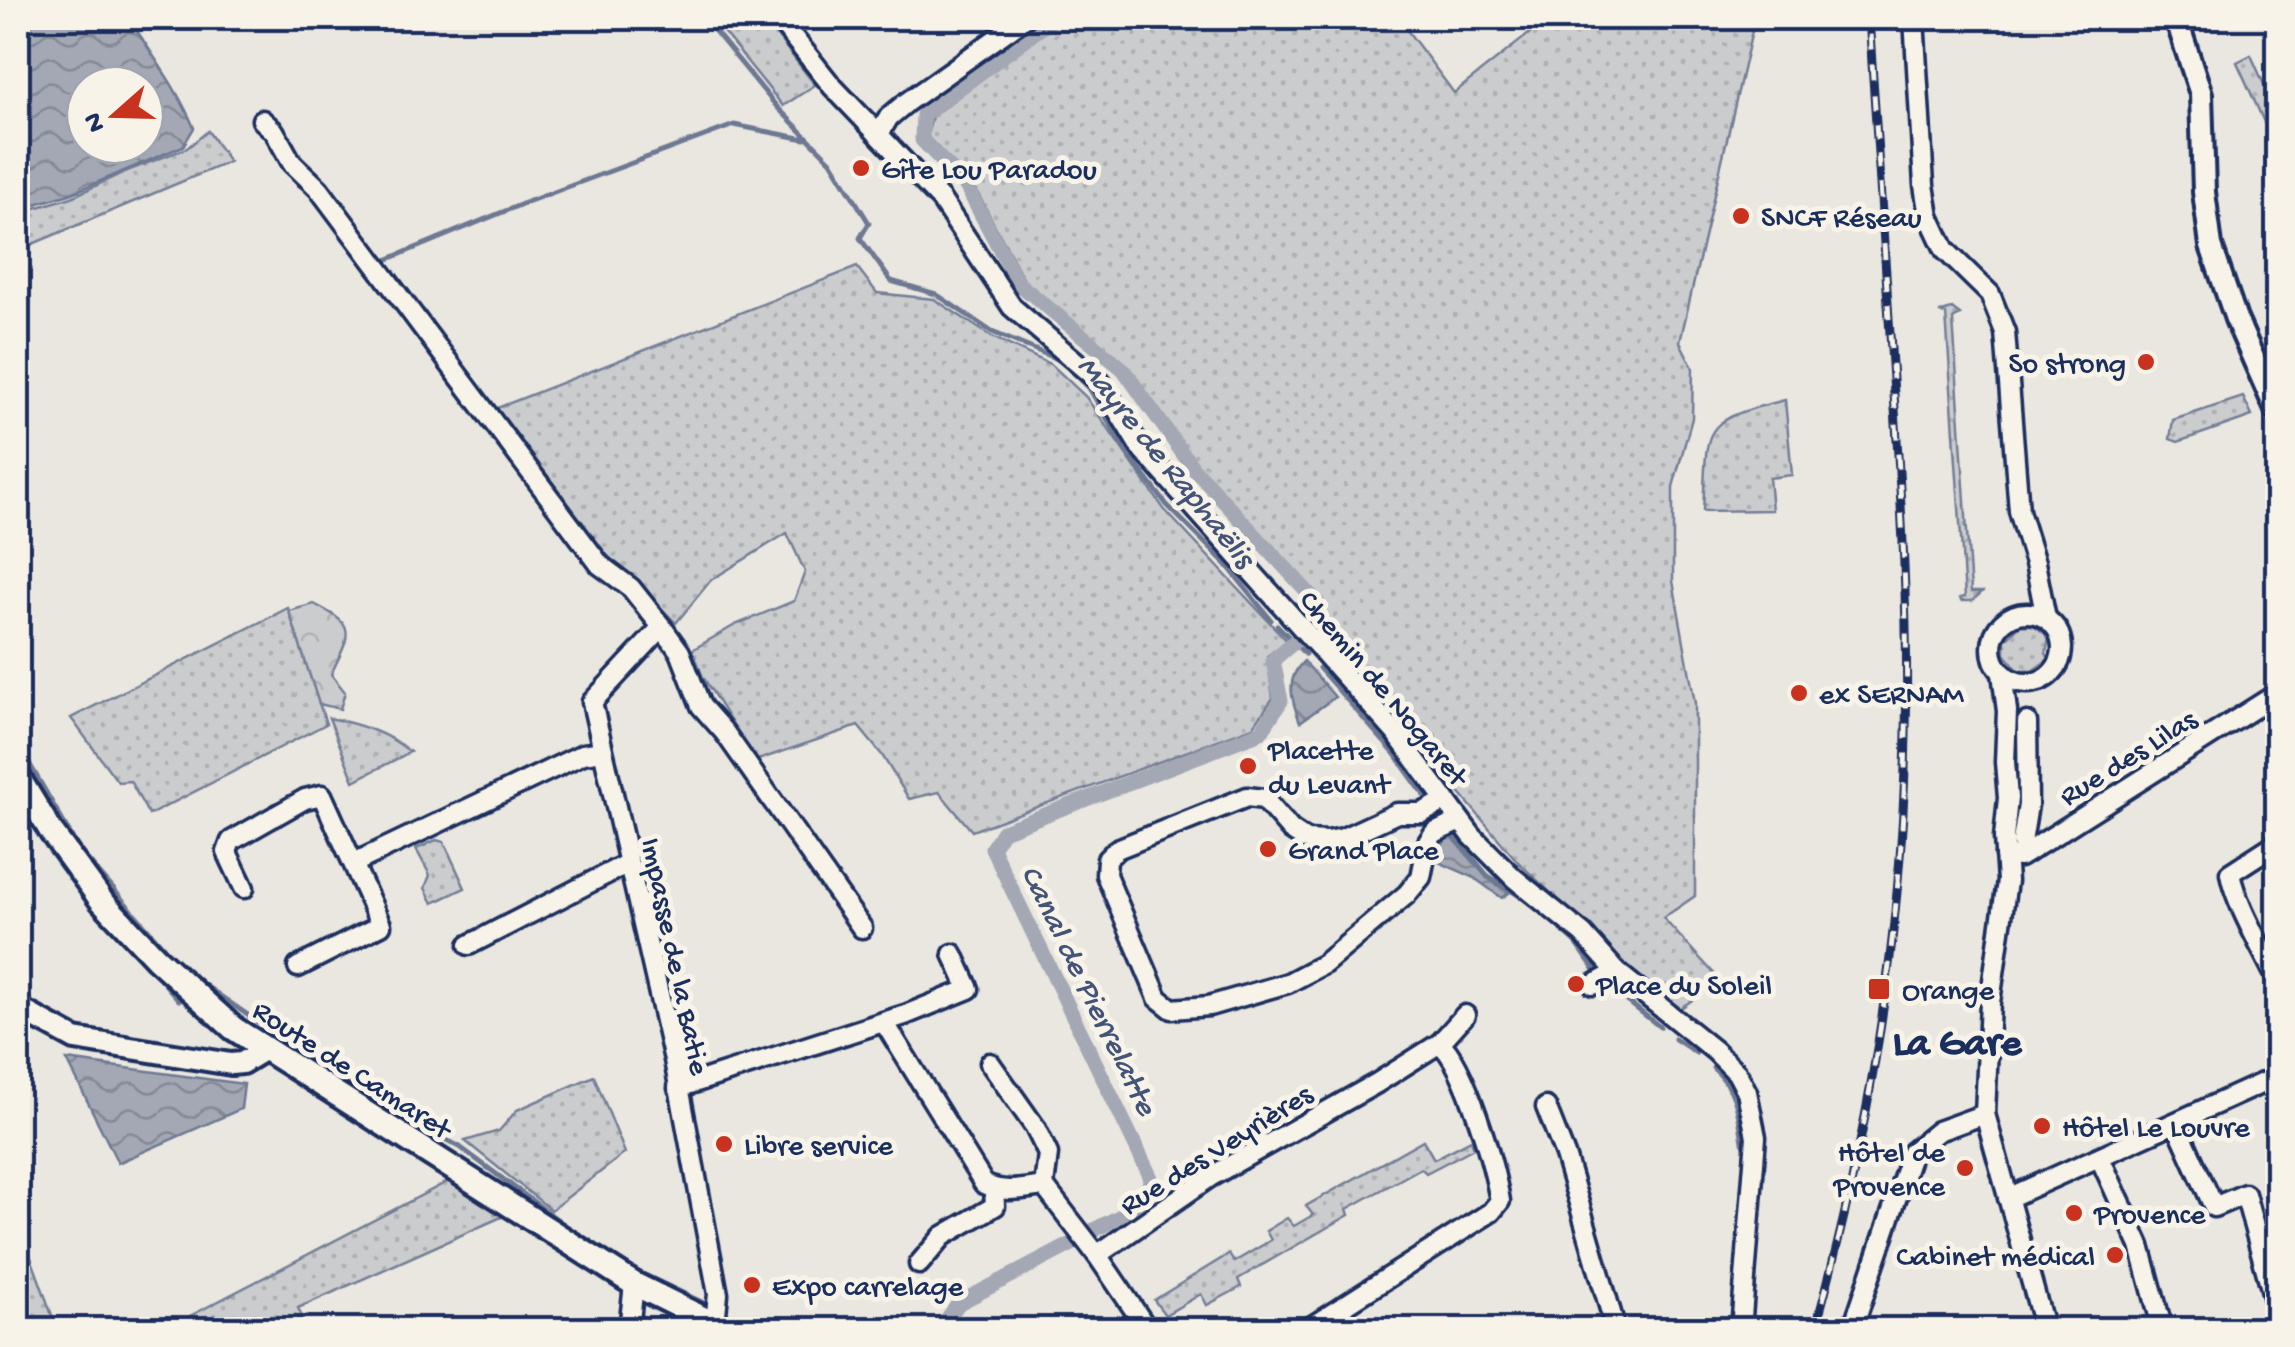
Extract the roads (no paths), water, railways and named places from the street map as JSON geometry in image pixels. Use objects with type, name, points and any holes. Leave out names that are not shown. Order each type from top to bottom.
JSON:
[{"type":"main road","name":"Route de Camaret","points":[[18,777],[76,867],[128,930],[205,1004],[264,1049],[344,1096],[634,1284],[721,1326]]},
{"type":"street","name":"Chemin de Nogaret","points":[[778,18],[832,86],[940,200],[1012,307],[1101,383],[1150,459],[1394,732],[1460,822],[1491,856],[1583,934],[1617,972],[1737,1073],[1747,1092],[1756,1136],[1741,1330]]},
{"type":"street","points":[[879,134],[889,117],[907,102],[1025,18]]},
{"type":"street","points":[[1914,18],[1929,216],[1945,250],[1990,294],[2004,332],[2019,511],[2046,618]]},
{"type":"street","points":[[2176,18],[2201,94],[2204,192],[2211,246],[2236,318],[2278,414]]},
{"type":"street","points":[[262,120],[274,130],[292,162],[319,190],[600,565],[631,588],[662,627],[680,652],[701,706],[862,928]]},
{"type":"street","points":[[2037,576],[2015,614],[2001,623],[1993,636],[1992,655],[2002,674],[2007,711],[2008,881],[1988,1016],[1985,1114],[2046,1330]]},
{"type":"street","points":[[2002,674],[2028,684],[2049,676],[2061,658],[2060,635],[2046,618],[2036,613],[2015,614]]},
{"type":"street","name":"Impasse de la Batie","points":[[662,627],[592,702],[678,1088],[721,1326]]},
{"type":"street","points":[[2007,711],[2028,684]]},
{"type":"street","name":"Rue des Lilas","points":[[2006,856],[2016,858],[2026,853],[2278,694]]},
{"type":"street","points":[[2026,853],[2022,842],[2028,805],[2027,722]]},
{"type":"street","points":[[354,862],[583,754],[602,751]]},
{"type":"street","points":[[244,888],[227,852],[231,841],[314,795],[322,795],[382,924],[298,967]]},
{"type":"street","points":[[1446,800],[1422,814],[1398,813],[1360,832],[1328,841],[1306,840],[1291,830],[1264,799],[1248,796],[1117,849],[1108,859],[1106,876],[1158,998],[1172,1008],[1209,1006],[1288,984],[1324,964],[1408,894],[1420,877],[1428,842],[1434,834],[1460,822]]},
{"type":"street","points":[[2278,842],[2230,873],[2233,891],[2248,914],[2278,982]]},
{"type":"street","points":[[468,945],[628,864]]},
{"type":"street","points":[[678,1088],[905,1015],[968,989],[954,954]]},
{"type":"street","points":[[1594,986],[1617,972]]},
{"type":"street","points":[[18,1008],[75,1039],[182,1058],[242,1063],[264,1049]]},
{"type":"street","name":"Rue des Veyrières","points":[[1097,1255],[1210,1177],[1377,1084],[1440,1043],[1465,1014]]},
{"type":"street","points":[[884,1022],[984,1184],[1010,1190],[1044,1186]]},
{"type":"street","points":[[1306,1330],[1491,1212],[1500,1202],[1496,1178],[1456,1061],[1440,1043]]},
{"type":"street","points":[[990,1063],[1035,1127],[1048,1154],[1044,1186],[1148,1330]]},
{"type":"street","points":[[2008,1198],[2278,1076]]},
{"type":"street","points":[[1546,1107],[1565,1154],[1616,1330]]},
{"type":"street","points":[[1852,1330],[1912,1152],[1938,1131],[1985,1114]]},
{"type":"street","points":[[2176,1123],[2214,1207],[2245,1194],[2278,1314]]},
{"type":"street","points":[[2100,1158],[2140,1246],[2163,1330]]},
{"type":"street","points":[[919,1264],[943,1236],[995,1206],[994,1189]]},
{"type":"street","points":[[629,1330],[634,1284]]},
{"type":"water","points":[[18,18],[129,18],[159,65],[65,65],[65,165],[138,165],[70,194],[18,209]]},
{"type":"water","points":[[165,75],[194,128],[183,146],[165,154]]},
{"type":"water","points":[[1304,661],[1335,697],[1300,722],[1292,682]]},
{"type":"water","points":[[1453,838],[1487,878],[1510,892],[1502,898],[1473,877],[1434,860],[1446,839]]},
{"type":"water","points":[[67,1060],[244,1084],[241,1109],[118,1163]]},
{"type":"waterway","name":"Mayre de Raphaëlis","points":[[704,18],[777,107],[831,161],[869,223],[860,238],[891,281],[936,294],[992,332],[1062,361],[1089,388],[1125,450],[1167,505],[1226,564],[1271,620]]},
{"type":"waterway","name":"Canal de Pierrelatte","points":[[1054,18],[923,115],[922,140],[966,186],[1018,283],[1123,369],[1193,468],[1317,602],[1315,625],[1310,628]]},
{"type":"waterway","points":[[379,263],[527,202],[734,125],[805,139]]},
{"type":"waterway","points":[[293,176],[310,192]]},
{"type":"waterway","name":"Mayre de Raphaëlis","points":[[1277,625],[1305,654]]},
{"type":"waterway","name":"Canal de Pierrelatte","points":[[1092,1231],[1142,1205],[1151,1178],[992,848],[1003,831],[1261,732],[1281,701],[1273,660],[1301,636]]},
{"type":"waterway","name":"Mayre de Raphaëlis","points":[[1319,668],[1394,753],[1424,795]]},
{"type":"waterway","points":[[18,744],[80,851],[173,958],[203,984],[350,1086]]},
{"type":"waterway","name":"Mayre de Raphaëlis","points":[[1453,834],[1487,875],[1536,907],[1577,944],[1595,970]]},
{"type":"waterway","points":[[53,853],[82,892]]},
{"type":"waterway","points":[[149,966],[179,1000]]},
{"type":"waterway","name":"Mayre de Raphaëlis","points":[[1607,985],[1660,1027]]},
{"type":"waterway","name":"Mayre de Raphaëlis","points":[[1675,1039],[1696,1053]]},
{"type":"waterway","name":"Mayre de Raphaëlis","points":[[1713,1068],[1732,1092],[1747,1148]]},
{"type":"waterway","points":[[362,1095],[460,1147],[581,1237]]},
{"type":"waterway","name":"Canal de Pierrelatte","points":[[939,1330],[959,1303],[1072,1244]]},
{"type":"waterway","points":[[626,1266],[706,1304]]},
{"type":"waterway","points":[[726,1314],[766,1330]]},
{"type":"railway","points":[[1815,1330],[1851,1183],[1879,1035],[1903,810],[1907,689],[1904,556],[1869,18]]},
{"type":"place","name":"Gîte Lou Paradou","points":[[861,168]]},
{"type":"place","name":"SNCF Réseau","points":[[1741,216]]},
{"type":"place","name":"So strong","points":[[2146,362]]},
{"type":"place","name":"ex SERNAM","points":[[1799,693]]},
{"type":"place","name":"Placette du Levant","points":[[1248,766]]},
{"type":"place","name":"Grand Place","points":[[1268,849]]},
{"type":"place","name":"Place du Soleil","points":[[1576,984]]},
{"type":"place","name":"Orange","points":[[1879,989]]},
{"type":"place","name":"Hôtel Le Louvre","points":[[2042,1126]]},
{"type":"place","name":"Libre service","points":[[724,1144]]},
{"type":"place","name":"Hôtel de Provence","points":[[1965,1168]]},
{"type":"place","name":"Provence","points":[[2074,1213]]},
{"type":"place","name":"Cabinet médical","points":[[2115,1255]]},
{"type":"place","name":"Expo carrelage","points":[[752,1285]]},
{"type":"district","name":"La Gare","points":[[1957,1039]]}]
